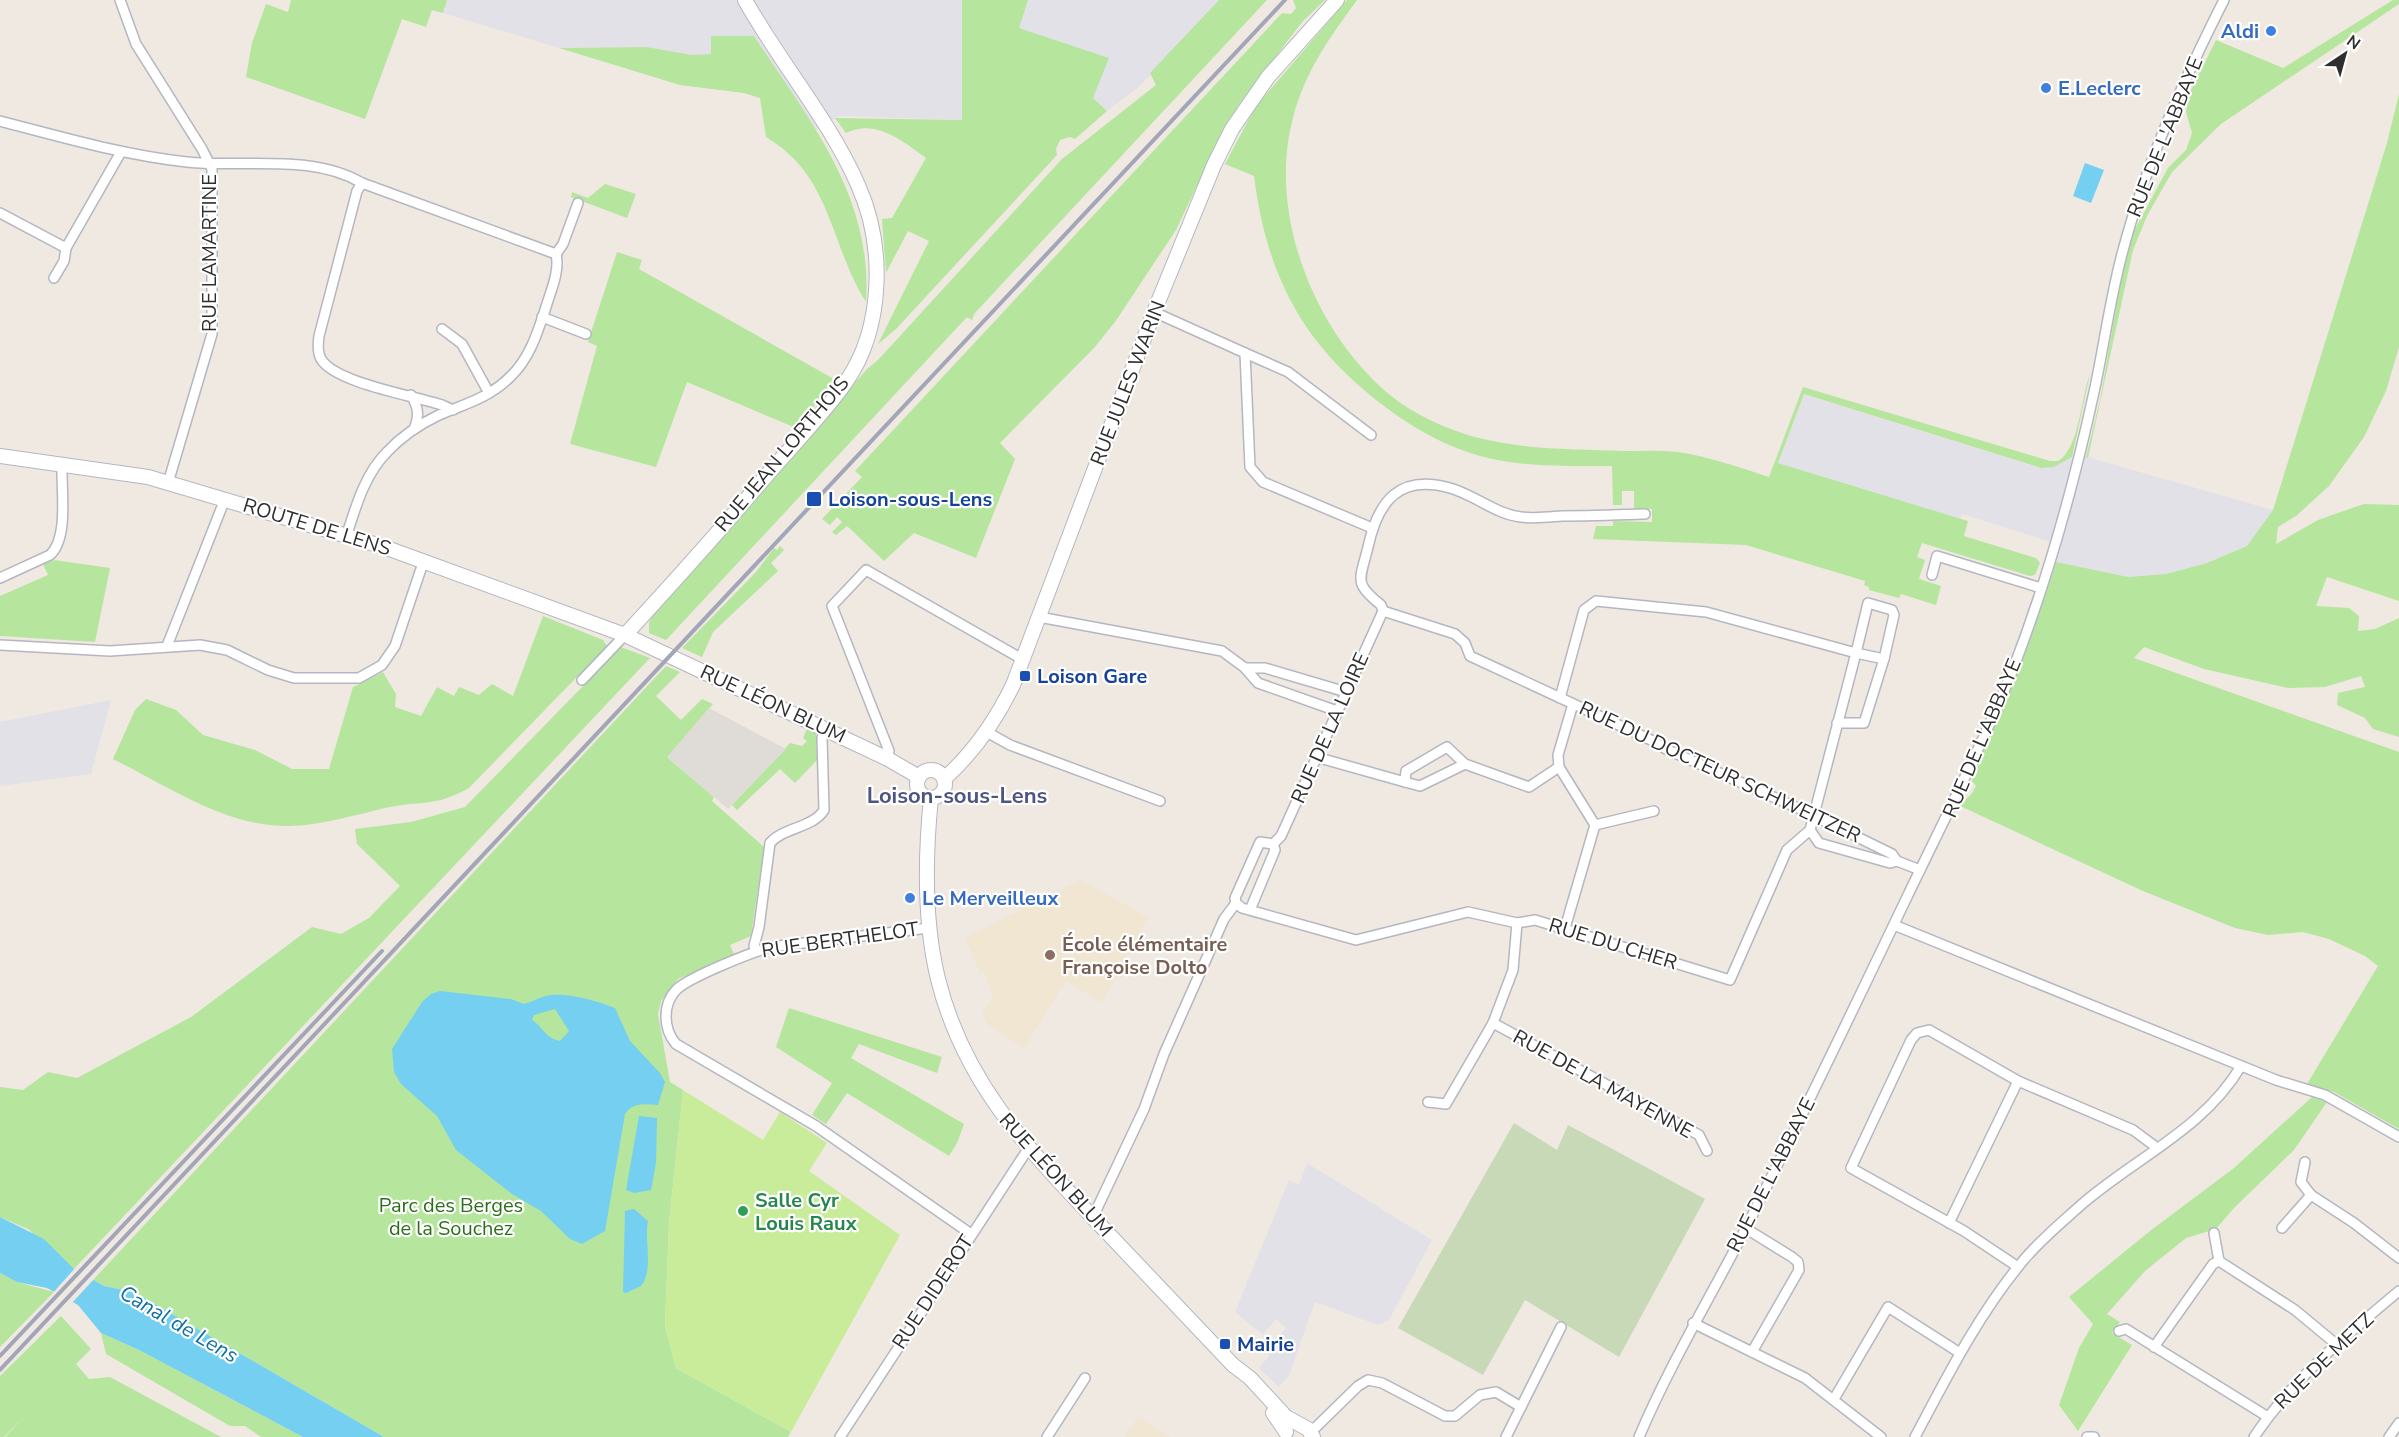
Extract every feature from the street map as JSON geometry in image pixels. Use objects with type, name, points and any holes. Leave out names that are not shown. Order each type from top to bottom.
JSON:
[{"type":"street","points":[[120,0],[136,44],[208,162]]},
{"type":"street","name":"RUE JEAN LORTHOIS","points":[[582,680],[744,502],[847,380],[872,320],[877,282],[875,258],[871,225],[859,186],[839,148],[745,0]]},
{"type":"street","name":"RUE JULES WARIN","points":[[944,779],[964,761],[1008,694],[1154,312],[1214,165],[1232,129],[1268,77],[1337,0]]},
{"type":"street","name":"RUE DE L'ABBAYE","points":[[1639,1437],[1658,1391],[1745,1228],[1920,870],[1945,824],[2004,690],[2041,588],[2079,455],[2112,294],[2133,218],[2151,162],[2209,27],[2224,0]]},
{"type":"street","points":[[0,121],[121,152],[190,162],[312,167],[338,172],[362,183],[556,254]]},
{"type":"street","points":[[54,278],[64,261],[66,248],[121,152]]},
{"type":"street","name":"RUE LAMARTINE","points":[[168,483],[212,334],[212,169],[208,162]]},
{"type":"street","points":[[362,183],[357,191],[319,336],[318,354],[332,370],[348,378],[411,395],[453,410]]},
{"type":"street","points":[[556,254],[563,244],[578,203]]},
{"type":"street","points":[[0,213],[66,248]]},
{"type":"street","points":[[347,534],[360,495],[372,471],[385,454],[414,430],[489,393],[520,366],[527,355],[542,317],[559,264],[556,254]]},
{"type":"street","points":[[1154,312],[1288,372],[1371,435]]},
{"type":"street","points":[[542,317],[586,334]]},
{"type":"street","points":[[442,329],[462,344],[489,393]]},
{"type":"street","points":[[1245,353],[1250,467],[1263,482],[1372,528]]},
{"type":"street","points":[[411,395],[418,413],[414,430]]},
{"type":"street","name":"ROUTE DE LENS","points":[[0,456],[148,477],[347,534],[625,634]]},
{"type":"street","points":[[0,578],[50,555],[57,549],[61,532],[62,464]]},
{"type":"street","points":[[1383,611],[1381,605],[1368,597],[1361,587],[1372,528],[1382,505],[1394,493],[1420,484],[1450,488],[1497,511],[1522,518],[1645,514]]},
{"type":"street","points":[[167,646],[225,499]]},
{"type":"street","points":[[1932,575],[1938,556],[2041,588]]},
{"type":"street","points":[[0,645],[91,651],[167,646],[215,647],[294,678],[359,678],[382,664],[395,646],[424,560]]},
{"type":"street","points":[[888,759],[889,751],[832,606],[866,570],[1022,659]]},
{"type":"street","points":[[1560,698],[1584,610],[1596,601],[1706,612],[1856,653],[1884,658]]},
{"type":"street","points":[[1837,723],[1864,723],[1884,658],[1894,615],[1892,610],[1868,603],[1837,723],[1819,801],[1810,830],[1819,843],[1890,863],[1897,861]]},
{"type":"street","name":"RUE DU DOCTEUR SCHWEITZER","points":[[1383,611],[1455,634],[1465,643],[1470,656],[1665,749],[1813,815],[1892,854],[1897,861],[1920,870]]},
{"type":"street","name":"RUE DE LA LOIRE","points":[[1273,844],[1281,836],[1383,611]]},
{"type":"street","points":[[1039,617],[1222,651],[1245,668],[1258,682],[1337,711]]},
{"type":"street","name":"RUE LÉON BLUM","points":[[625,634],[888,759],[919,777]]},
{"type":"street","points":[[1245,668],[1266,668],[1346,692]]},
{"type":"street","points":[[1565,928],[1595,825],[1559,767],[1558,755],[1573,704]]},
{"type":"street","points":[[757,951],[754,945],[759,927],[770,843],[778,835],[819,817],[824,810],[822,738],[825,729]]},
{"type":"street","points":[[985,731],[1010,745],[1160,801]]},
{"type":"street","points":[[1405,782],[1406,771],[1447,747],[1464,764],[1529,787],[1559,767]]},
{"type":"street","points":[[1316,758],[1420,786],[1464,764]]},
{"type":"street","points":[[929,770],[936,771],[944,779],[944,790],[936,798],[931,798],[919,791],[919,777],[929,770]]},
{"type":"street","name":"RUE LÉON BLUM","points":[[931,798],[929,928],[938,979],[960,1042],[995,1106],[1028,1149],[1240,1372],[1250,1378],[1286,1417],[1308,1432]]},
{"type":"street","points":[[1595,825],[1654,811]]},
{"type":"street","name":"RUE DU CHER","points":[[1250,910],[1356,940],[1467,912],[1517,923],[1535,920],[1730,980],[1787,850],[1810,830]]},
{"type":"street","name":"RUE DE LA LOIRE","points":[[1236,903],[1235,898],[1260,842],[1273,844]]},
{"type":"street","name":"RUE DE LA LOIRE","points":[[1250,910],[1275,850],[1273,844]]},
{"type":"street","points":[[1093,1217],[1144,1109],[1164,1054],[1224,920],[1236,903],[1250,910]]},
{"type":"street","points":[[1428,1102],[1446,1104],[1493,1023],[1513,970],[1517,923]]},
{"type":"street","points":[[1894,925],[2241,1066],[2325,1095],[2399,1137]]},
{"type":"street","name":"RUE BERTHELOT","points":[[929,928],[757,951],[678,988],[671,996],[666,1009],[666,1026],[676,1044],[816,1126],[971,1234]]},
{"type":"street","name":"RUE DE LA MAYENNE","points":[[1493,1023],[1699,1135],[1707,1151]]},
{"type":"street","points":[[2018,1267],[1949,1222],[1851,1168],[1911,1040],[1917,1033],[1929,1030],[2018,1081],[2133,1130],[2156,1147]]},
{"type":"street","points":[[1915,1437],[1960,1353],[2018,1267],[2081,1204],[2156,1147],[2184,1131],[2200,1117],[2224,1091],[2241,1066]]},
{"type":"street","points":[[1949,1222],[2018,1081]]},
{"type":"street","name":"RUE DIDEROT","points":[[840,1437],[1028,1149]]},
{"type":"street","points":[[2305,1162],[2301,1182],[2311,1195],[2354,1223],[2399,1258]]},
{"type":"street","points":[[2282,1228],[2311,1195]]},
{"type":"street","points":[[1745,1228],[1792,1257],[1798,1262],[1799,1270],[1752,1352]]},
{"type":"street","points":[[2214,1233],[2219,1261],[2295,1310],[2336,1344]]},
{"type":"street","points":[[2154,1347],[2213,1264],[2219,1261]]},
{"type":"street","name":"RUE DE METZ","points":[[2254,1437],[2278,1402],[2336,1344],[2399,1291]]},
{"type":"street","points":[[1834,1400],[1888,1307],[1960,1353]]},
{"type":"street","points":[[1694,1323],[1805,1378],[1881,1437]]},
{"type":"street","points":[[1506,1437],[1561,1328]]},
{"type":"street","points":[[2119,1331],[2126,1329],[2268,1417]]},
{"type":"street","name":"RUE LÉON BLUM","points":[[1240,1372],[1245,1382],[1278,1418],[1285,1434]]},
{"type":"street","points":[[1047,1437],[1085,1378]]},
{"type":"street","points":[[1285,1434],[1308,1432],[1358,1386],[1368,1380],[1382,1383],[1445,1416],[1455,1416],[1480,1395],[1496,1392],[1521,1407]]},
{"type":"street","points":[[2392,1436],[2399,1423]]},
{"type":"street","points":[[2087,1437],[2094,1437]]},
{"type":"shaded area","points":[[447,0],[1219,0],[1141,85],[1107,111],[1093,98],[962,120],[839,116],[816,130],[754,36],[711,36],[712,54],[692,55],[647,47],[559,48],[443,13]]},
{"type":"shaded area","points":[[1803,394],[2040,468],[2072,457],[2073,453],[2273,510],[2247,546],[2207,563],[2166,574],[2128,577],[2101,574],[2056,562],[2061,545],[1962,514],[1960,519],[1778,463]]},
{"type":"shaded area","points":[[111,700],[91,774],[0,786],[0,722]]},
{"type":"shaded area","points":[[709,708],[786,749],[728,809],[667,757]]},
{"type":"shaded area","name":"École élémentaire Françoise Dolto","points":[[1080,880],[1148,917],[1102,1003],[1066,981],[1024,1048],[987,1024],[982,1014],[993,996],[984,971],[980,973],[965,938]]},
{"type":"shaded area","points":[[1307,1163],[1432,1240],[1389,1320],[1378,1325],[1315,1302],[1289,1375],[1279,1387],[1259,1368],[1269,1356],[1265,1351],[1286,1328],[1276,1319],[1263,1335],[1235,1312],[1289,1180],[1299,1185]]},
{"type":"shaded area","points":[[1138,1417],[1170,1437],[1125,1437]]},
{"type":"green space","points":[[291,0],[447,0],[443,13],[432,10],[426,27],[402,19],[365,119],[246,77],[252,43],[266,4],[288,12]]},
{"type":"green space","points":[[962,0],[1028,0],[1019,28],[1109,58],[1093,98],[1107,111],[1075,139],[1070,137],[1060,140],[1056,149],[1057,155],[896,329],[878,344],[929,241],[908,231],[886,273],[882,219],[892,218],[926,158],[888,133],[868,128],[846,133],[835,118],[962,120]]},
{"type":"green space","points":[[1219,0],[1267,0],[974,314],[972,320],[967,317],[666,640],[649,633],[649,622],[653,615],[867,369],[878,360],[1062,159],[1156,85],[1150,73]]},
{"type":"green space","points":[[1293,0],[1325,0],[1303,21],[1239,104],[1176,230],[1115,322],[1094,348],[1000,443],[1015,459],[976,558],[914,533],[884,561],[847,526],[836,535],[832,532],[842,522],[837,517],[830,525],[822,519],[862,477],[855,471],[1282,13],[1291,14],[1296,8]]},
{"type":"green space","points":[[1347,0],[1357,0],[1319,56],[1298,101],[1287,155],[1287,193],[1292,231],[1319,305],[1340,339],[1363,369],[1390,395],[1419,415],[1441,425],[1464,434],[1493,441],[1549,448],[1678,452],[1713,459],[1769,477],[1803,387],[2050,461],[2058,461],[2071,446],[2090,374],[2072,457],[2054,467],[2041,468],[1804,394],[1778,463],[1968,521],[1964,536],[2036,558],[2040,563],[2035,575],[2030,576],[1922,543],[1917,557],[1925,560],[1919,579],[1941,586],[1936,605],[1901,594],[1899,598],[1869,590],[1869,587],[1864,585],[1865,581],[1746,545],[1593,539],[1596,526],[1613,526],[1613,521],[1652,522],[1652,509],[1634,509],[1634,491],[1622,491],[1622,505],[1613,505],[1612,466],[1557,466],[1487,458],[1442,442],[1414,427],[1359,385],[1333,361],[1294,308],[1269,247],[1254,176],[1225,164],[1256,106]]},
{"type":"green space","points":[[2393,0],[2399,0],[2399,4],[2221,124],[2172,172],[2147,216],[2133,250],[2088,458],[2086,457],[2100,400],[2124,263],[2134,231],[2168,168],[2186,150],[2192,133],[2186,112],[2189,94],[2216,40],[2283,68]]},
{"type":"green space","points":[[711,36],[754,36],[815,129],[848,193],[859,228],[865,264],[866,302],[854,280],[817,191],[788,153],[766,137],[760,98],[744,93],[680,85],[559,48],[647,47],[692,55],[711,54]]},
{"type":"green space","points":[[2399,94],[2399,347],[2386,391],[2364,437],[2329,486],[2296,516],[2278,527],[2276,544],[2318,520],[2364,504],[2399,505],[2399,601],[2327,577],[2316,606],[2349,608],[2359,616],[2358,631],[2375,629],[2399,618],[2399,737],[2373,729],[2365,718],[2337,705],[2338,693],[2365,687],[2361,676],[2325,687],[2288,688],[2204,669],[2144,647],[2134,658],[2399,752],[2399,1129],[2334,1092],[2307,1084],[2378,966],[2365,956],[2329,939],[2303,932],[2268,935],[2235,928],[2143,891],[1958,805],[1971,795],[1976,786],[1972,781],[1972,774],[2018,670],[2056,562],[2128,577],[2166,574],[2207,563],[2247,546],[2273,510],[2387,143]]},
{"type":"green space","points":[[605,184],[636,194],[627,218],[571,197],[572,192],[588,198]]},
{"type":"green space","points":[[617,252],[642,260],[639,269],[834,379],[841,373],[796,428],[687,382],[656,467],[570,444],[597,346],[588,342]]},
{"type":"green space","points":[[780,546],[784,550],[771,563],[778,571],[713,632],[702,657],[682,648],[756,572],[774,548],[777,550]]},
{"type":"green space","points":[[54,560],[110,568],[95,642],[0,636],[0,596],[48,575],[43,564]]},
{"type":"green space","points":[[543,616],[603,640],[607,646],[469,788],[446,798],[385,808],[315,824],[267,825],[221,813],[113,759],[135,710],[146,699],[176,710],[203,735],[255,750],[292,769],[329,769],[353,687],[383,672],[396,694],[395,707],[421,716],[437,687],[454,696],[459,687],[479,695],[492,684],[513,696]]},
{"type":"green space","points":[[621,647],[650,658],[74,1269],[28,1229],[0,1217],[0,1087],[23,1090],[48,1072],[77,1078],[191,1017],[312,927],[341,934],[369,918],[400,886],[357,844],[355,829],[411,822],[465,807]]},
{"type":"green space","name":"Parc des Berges de la Souchez","points":[[666,666],[680,672],[656,696],[681,720],[702,699],[713,704],[668,758],[714,797],[712,801],[764,847],[751,936],[730,945],[734,954],[678,979],[661,1001],[658,1014],[670,1082],[683,1090],[669,1223],[665,1326],[676,1368],[791,1432],[788,1437],[384,1437],[134,1292],[104,1286],[93,1280]]},
{"type":"green space","points":[[807,729],[816,733],[817,760],[795,783],[780,769],[737,810],[732,805],[790,743],[802,746],[807,741],[803,738]]},
{"type":"green space","points":[[789,1008],[942,1057],[937,1073],[859,1044],[851,1058],[964,1124],[949,1156],[847,1093],[826,1124],[812,1115],[832,1083],[776,1047]]},
{"type":"green space","points":[[683,1090],[763,1140],[780,1112],[827,1143],[809,1171],[900,1235],[791,1432],[676,1368],[665,1326],[669,1223]]},
{"type":"green space","points":[[2312,1097],[2327,1102],[2294,1150],[2233,1209],[2216,1229],[2186,1238],[2145,1271],[2107,1314],[2120,1322],[2112,1333],[2132,1345],[2078,1431],[2059,1405],[2079,1348],[2093,1324],[2069,1297],[2150,1231],[2234,1168]]},
{"type":"green space","points":[[1514,1123],[1557,1150],[1568,1125],[1705,1199],[1619,1357],[1525,1300],[1483,1375],[1398,1328]]},
{"type":"green space","points":[[0,1273],[17,1282],[54,1292],[0,1347]]},
{"type":"green space","points":[[61,1316],[91,1349],[76,1364],[89,1379],[110,1377],[221,1437],[5,1437],[26,1415],[4,1437],[0,1437],[0,1376]]},
{"type":"green space","points":[[101,1333],[139,1350],[303,1437],[261,1437],[245,1426],[230,1426],[106,1354]]},
{"type":"water","points":[[2085,163],[2104,170],[2091,203],[2073,196]]},
{"type":"water","points":[[440,991],[511,999],[524,1004],[546,996],[562,995],[590,1000],[615,1008],[630,1041],[660,1073],[665,1082],[658,1105],[644,1104],[631,1107],[625,1114],[605,1231],[582,1244],[570,1239],[541,1211],[512,1194],[456,1150],[437,1116],[401,1084],[394,1072],[392,1049],[422,1002],[431,994]],"holes":[[[555,1009],[569,1031],[560,1041],[555,1040],[532,1020],[534,1015]]]},
{"type":"water","points":[[639,1116],[657,1118],[656,1163],[651,1190],[634,1193],[626,1190]]},
{"type":"water","points":[[634,1209],[648,1221],[648,1263],[641,1286],[626,1293],[623,1292],[625,1211]]},
{"type":"water","name":"Canal de Lens","points":[[0,1217],[44,1239],[74,1269],[104,1286],[134,1292],[384,1437],[303,1437],[139,1350],[101,1333],[78,1305],[47,1288],[17,1282],[0,1273]]},
{"type":"pier","points":[[76,1267],[95,1278],[71,1304],[52,1294]]},
{"type":"railway","points":[[0,1370],[1285,0]]},
{"type":"railway","points":[[0,1356],[382,951]]},
{"type":"place","name":"Aldi","points":[[2271,31]]},
{"type":"place","name":"E.Leclerc","points":[[2046,88]]},
{"type":"place","name":"Loison-sous-Lens","points":[[814,499]]},
{"type":"place","name":"Loison Gare","points":[[1025,676]]},
{"type":"place","name":"Le Merveilleux","points":[[910,898]]},
{"type":"place","name":"École élémentaire Françoise Dolto","points":[[1050,955]]},
{"type":"place","name":"Salle Cyr Louis Raux","points":[[743,1211]]},
{"type":"place","name":"Mairie","points":[[1225,1344]]},
{"type":"district","name":"Loison-sous-Lens","points":[[957,796]]}]
